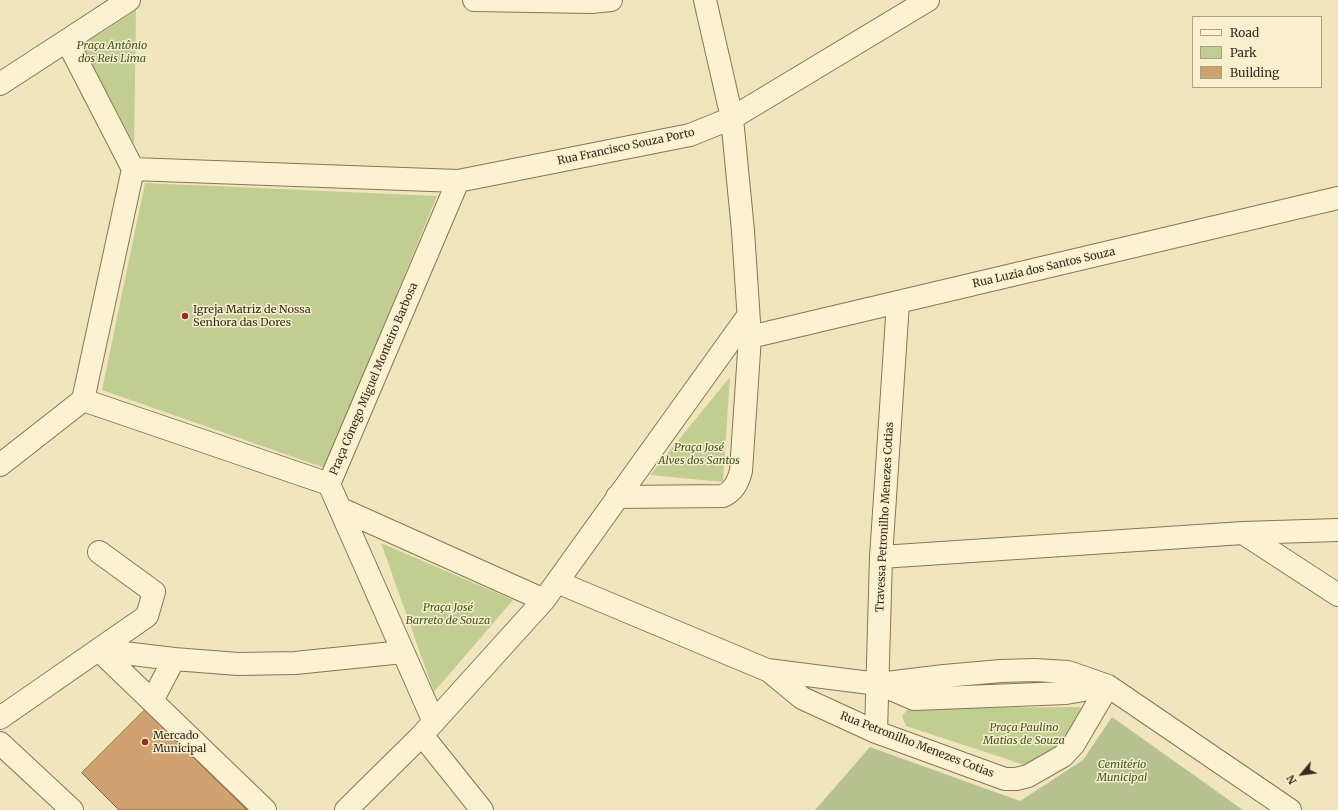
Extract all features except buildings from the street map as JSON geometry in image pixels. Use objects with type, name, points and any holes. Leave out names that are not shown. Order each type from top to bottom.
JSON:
[{"type":"street","points":[[0,84],[129,0]]},
{"type":"street","points":[[474,0],[591,2],[611,0]]},
{"type":"street","points":[[617,497],[723,496],[733,490],[738,482],[741,471],[750,337],[743,231],[732,118],[705,0]]},
{"type":"street","name":"Rua Francisco Souza Porto","points":[[458,181],[690,135],[732,118],[928,0]]},
{"type":"street","points":[[0,465],[83,400],[133,169],[67,41]]},
{"type":"street","points":[[133,169],[458,181]]},
{"type":"street","name":"Praça Cônego Miguel Monteiro Barbosa","points":[[83,400],[329,484],[458,181]]},
{"type":"street","name":"Rua Luzia dos Santos Souza","points":[[750,337],[1338,198]]},
{"type":"street","name":"Travessa Petronilho Menezes Cotias","points":[[876,732],[881,557],[898,303]]},
{"type":"street","points":[[346,810],[428,728],[544,600],[748,316]]},
{"type":"street","points":[[329,484],[403,652],[428,728],[482,810]]},
{"type":"street","points":[[341,509],[544,600]]},
{"type":"street","points":[[881,557],[1243,533],[1338,530]]},
{"type":"street","points":[[1243,533],[1338,596]]},
{"type":"street","points":[[0,718],[147,616],[154,592],[99,552]]},
{"type":"street","name":"Rua Petronilho Menezes Cotias","points":[[557,582],[767,670],[878,684],[1001,671],[1034,670],[1068,672],[1108,686],[1290,810]]},
{"type":"street","points":[[99,650],[174,659],[238,664],[295,663],[403,652]]},
{"type":"street","points":[[99,650],[264,810]]},
{"type":"street","points":[[152,701],[174,659]]},
{"type":"street","name":"Rua Petronilho Menezes Cotias","points":[[767,670],[802,698],[876,732],[1005,779],[1016,779],[1028,776],[1063,756],[1074,744],[1108,686]]},
{"type":"street","points":[[0,743],[72,810]]},
{"type":"green space","name":"Praça Antônio dos Reis Lima","points":[[136,10],[134,144],[82,45]]},
{"type":"green space","points":[[145,183],[437,196],[325,468],[102,390]]},
{"type":"green space","name":"Praça José Alves dos Santos","points":[[730,377],[723,482],[650,475]]},
{"type":"green space","name":"Praça José Barreto de Souza","points":[[381,543],[513,600],[434,692]]},
{"type":"green space","name":"Praça Paulino Matias de Souza","points":[[1081,707],[1069,738],[1028,766],[906,726],[902,716],[909,708]]},
{"type":"green space","name":"Cemitério Municipal","points":[[1112,717],[1243,810],[815,810],[870,747],[1020,801],[1083,760]]},
{"type":"place","name":"Igreja Matriz de Nossa Senhora das Dores","points":[[185,316]]},
{"type":"place","name":"Mercado Municipal","points":[[145,742]]}]
